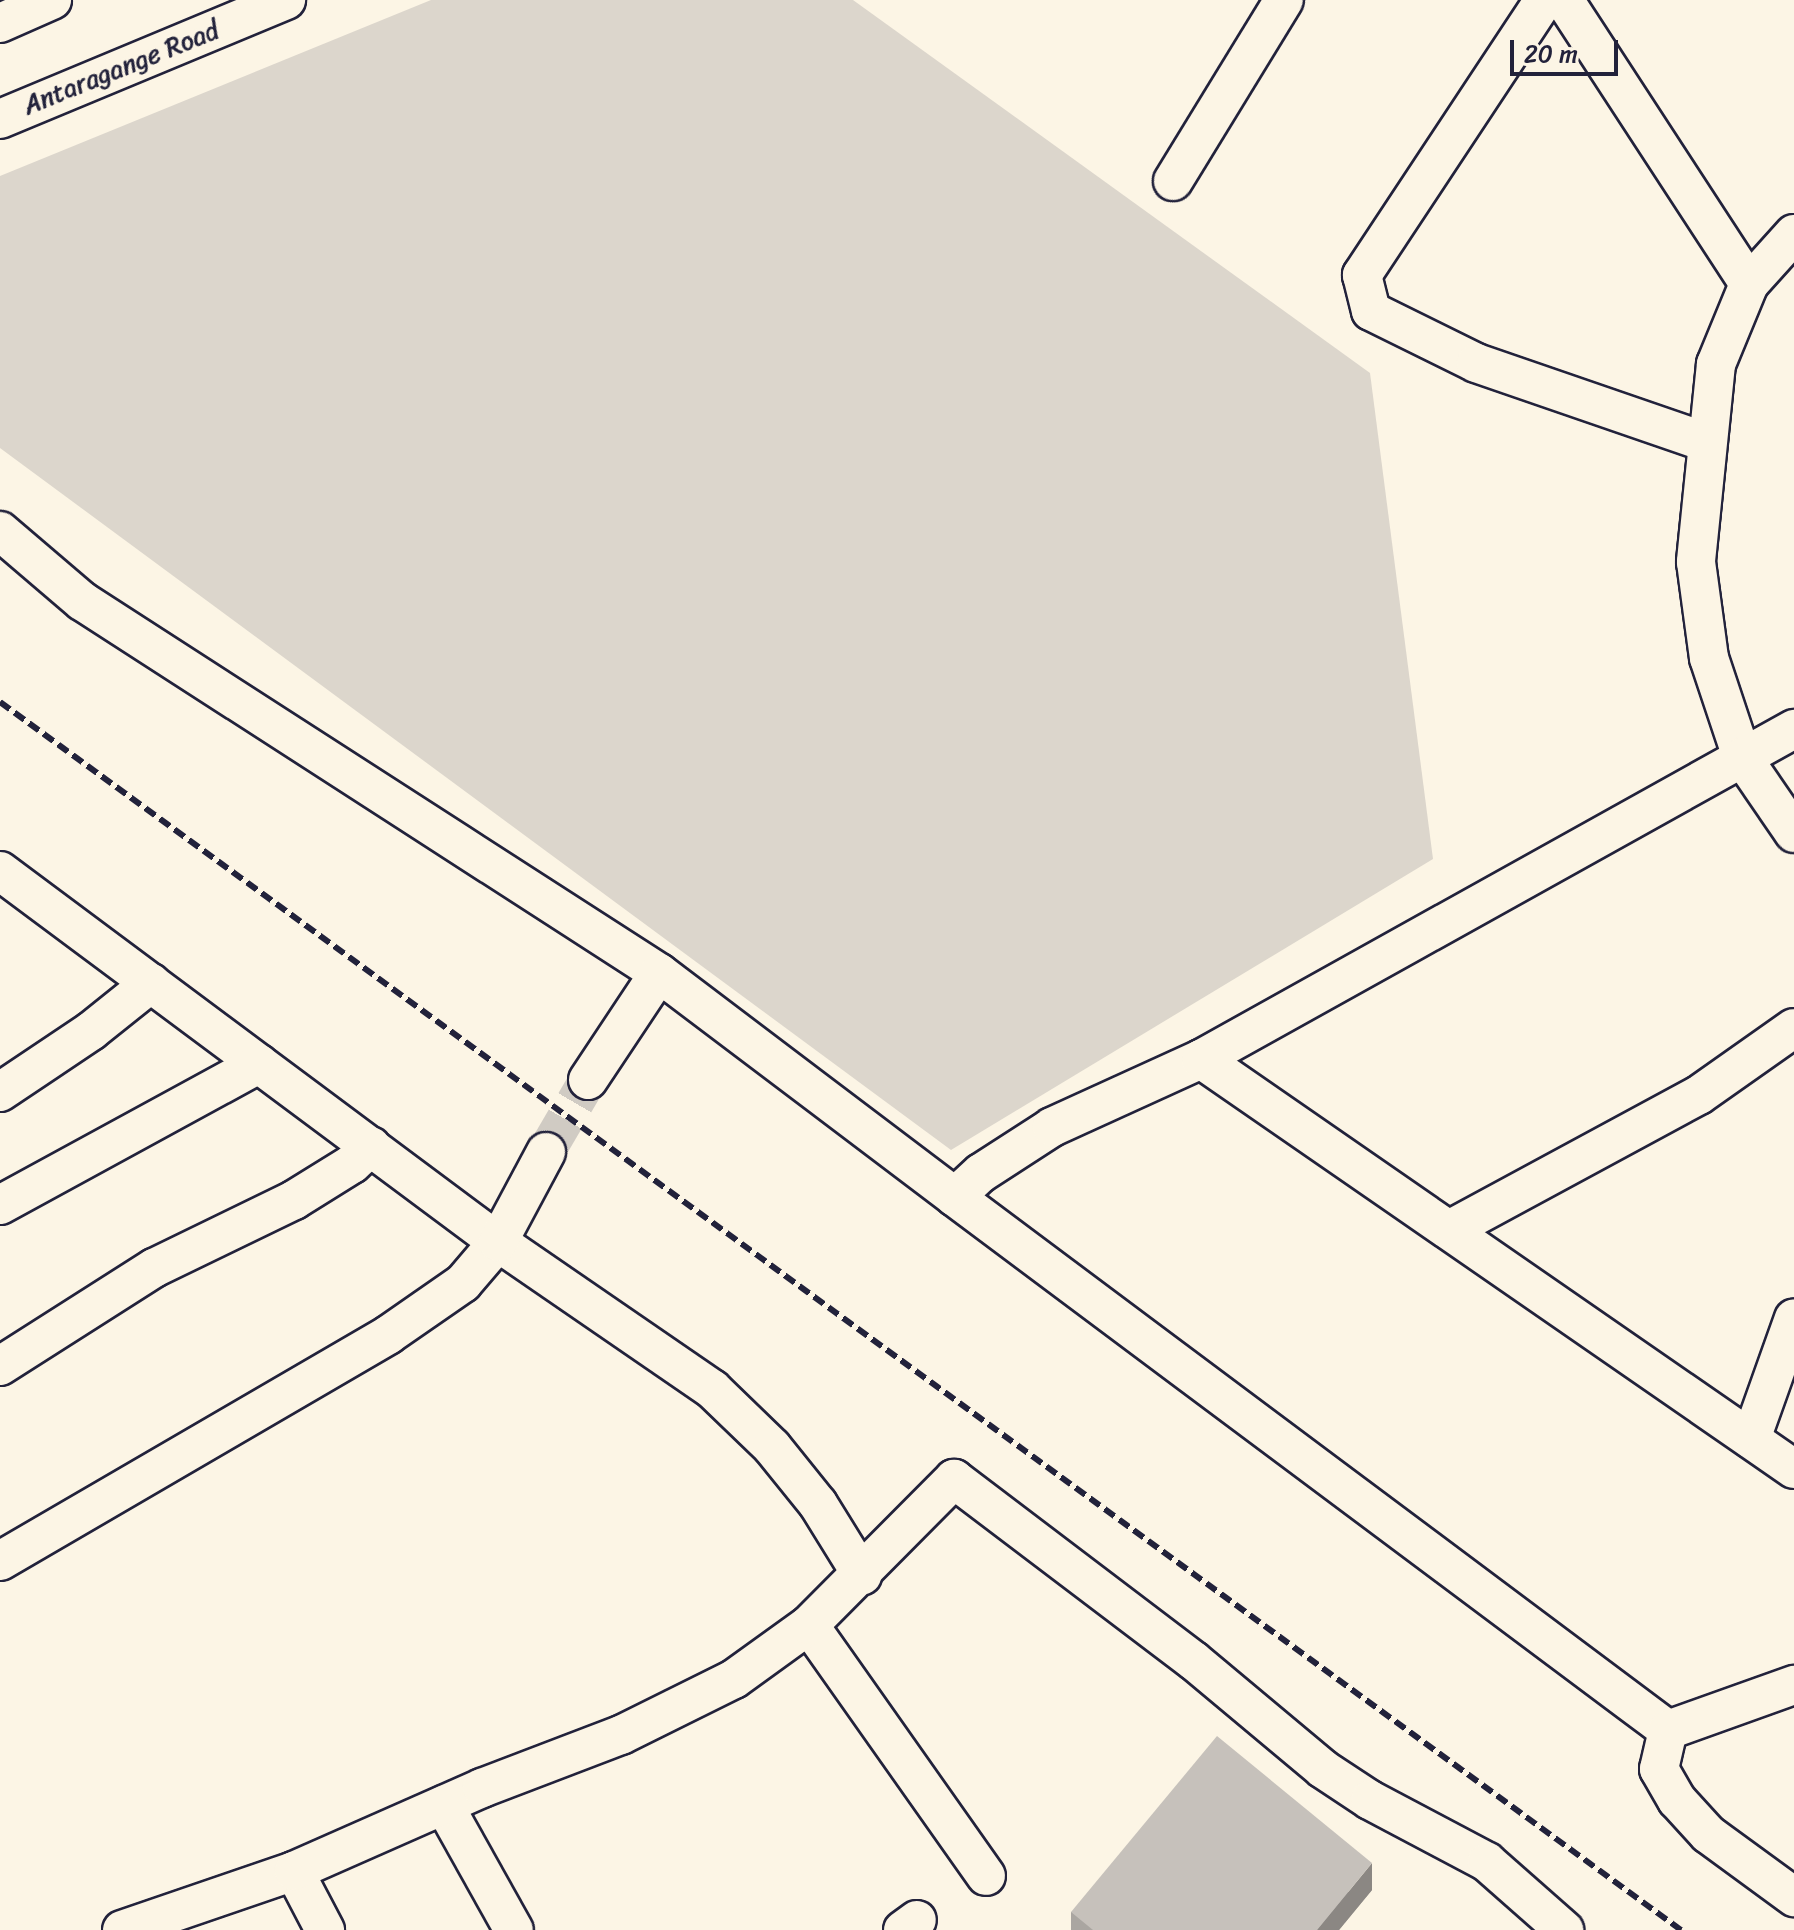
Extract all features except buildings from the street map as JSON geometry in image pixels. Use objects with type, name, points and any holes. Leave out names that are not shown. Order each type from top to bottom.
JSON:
[{"type":"street","points":[[0,23],[52,0]]},
{"type":"street","name":"Antaragange Road","points":[[0,119],[286,0]]},
{"type":"street","points":[[1173,181],[1284,0]]},
{"type":"street","points":[[1544,0],[1362,275],[1371,311],[1476,363],[1706,442]]},
{"type":"street","points":[[1564,0],[1749,284]]},
{"type":"street","points":[[1794,234],[1749,284],[1716,364],[1696,562],[1709,658],[1742,757],[1794,833]]},
{"type":"street","points":[[0,531],[82,601],[659,973],[1668,1730]]},
{"type":"street","points":[[955,1197],[981,1173],[1052,1127],[1201,1059],[1794,729]]},
{"type":"street","points":[[0,871],[498,1242],[712,1389],[781,1458],[818,1504],[862,1575]]},
{"type":"street","points":[[588,1080],[659,973]]},
{"type":"street","points":[[0,1092],[91,1031],[151,983]]},
{"type":"street","points":[[1449,1230],[1699,1095],[1794,1028]]},
{"type":"street","points":[[1201,1059],[1794,1469]]},
{"type":"street","points":[[0,1205],[259,1064]]},
{"type":"street","points":[[0,1366],[154,1268],[294,1200],[352,1164],[371,1146]]},
{"type":"street","points":[[0,1561],[388,1335],[463,1283],[498,1242],[546,1152]]},
{"type":"street","points":[[1751,1439],[1794,1318]]},
{"type":"street","points":[[147,1926],[294,1871],[444,1805],[621,1735],[734,1679],[809,1625],[954,1479],[1194,1661],[1323,1769],[1370,1800],[1487,1862],[1564,1930]]},
{"type":"street","points":[[809,1625],[986,1876]]},
{"type":"street","points":[[1668,1730],[1794,1685]]},
{"type":"street","points":[[1668,1730],[1659,1769],[1677,1800],[1708,1834],[1792,1893]]},
{"type":"street","points":[[444,1805],[514,1930]]},
{"type":"street","points":[[294,1871],[325,1930]]},
{"type":"shaded area","points":[[431,0],[853,0],[1370,373],[1433,859],[951,1150],[0,448],[0,176]]},
{"type":"tunnel","points":[[546,1152],[588,1080]]},
{"type":"railway","points":[[0,702],[1681,1930]]}]
